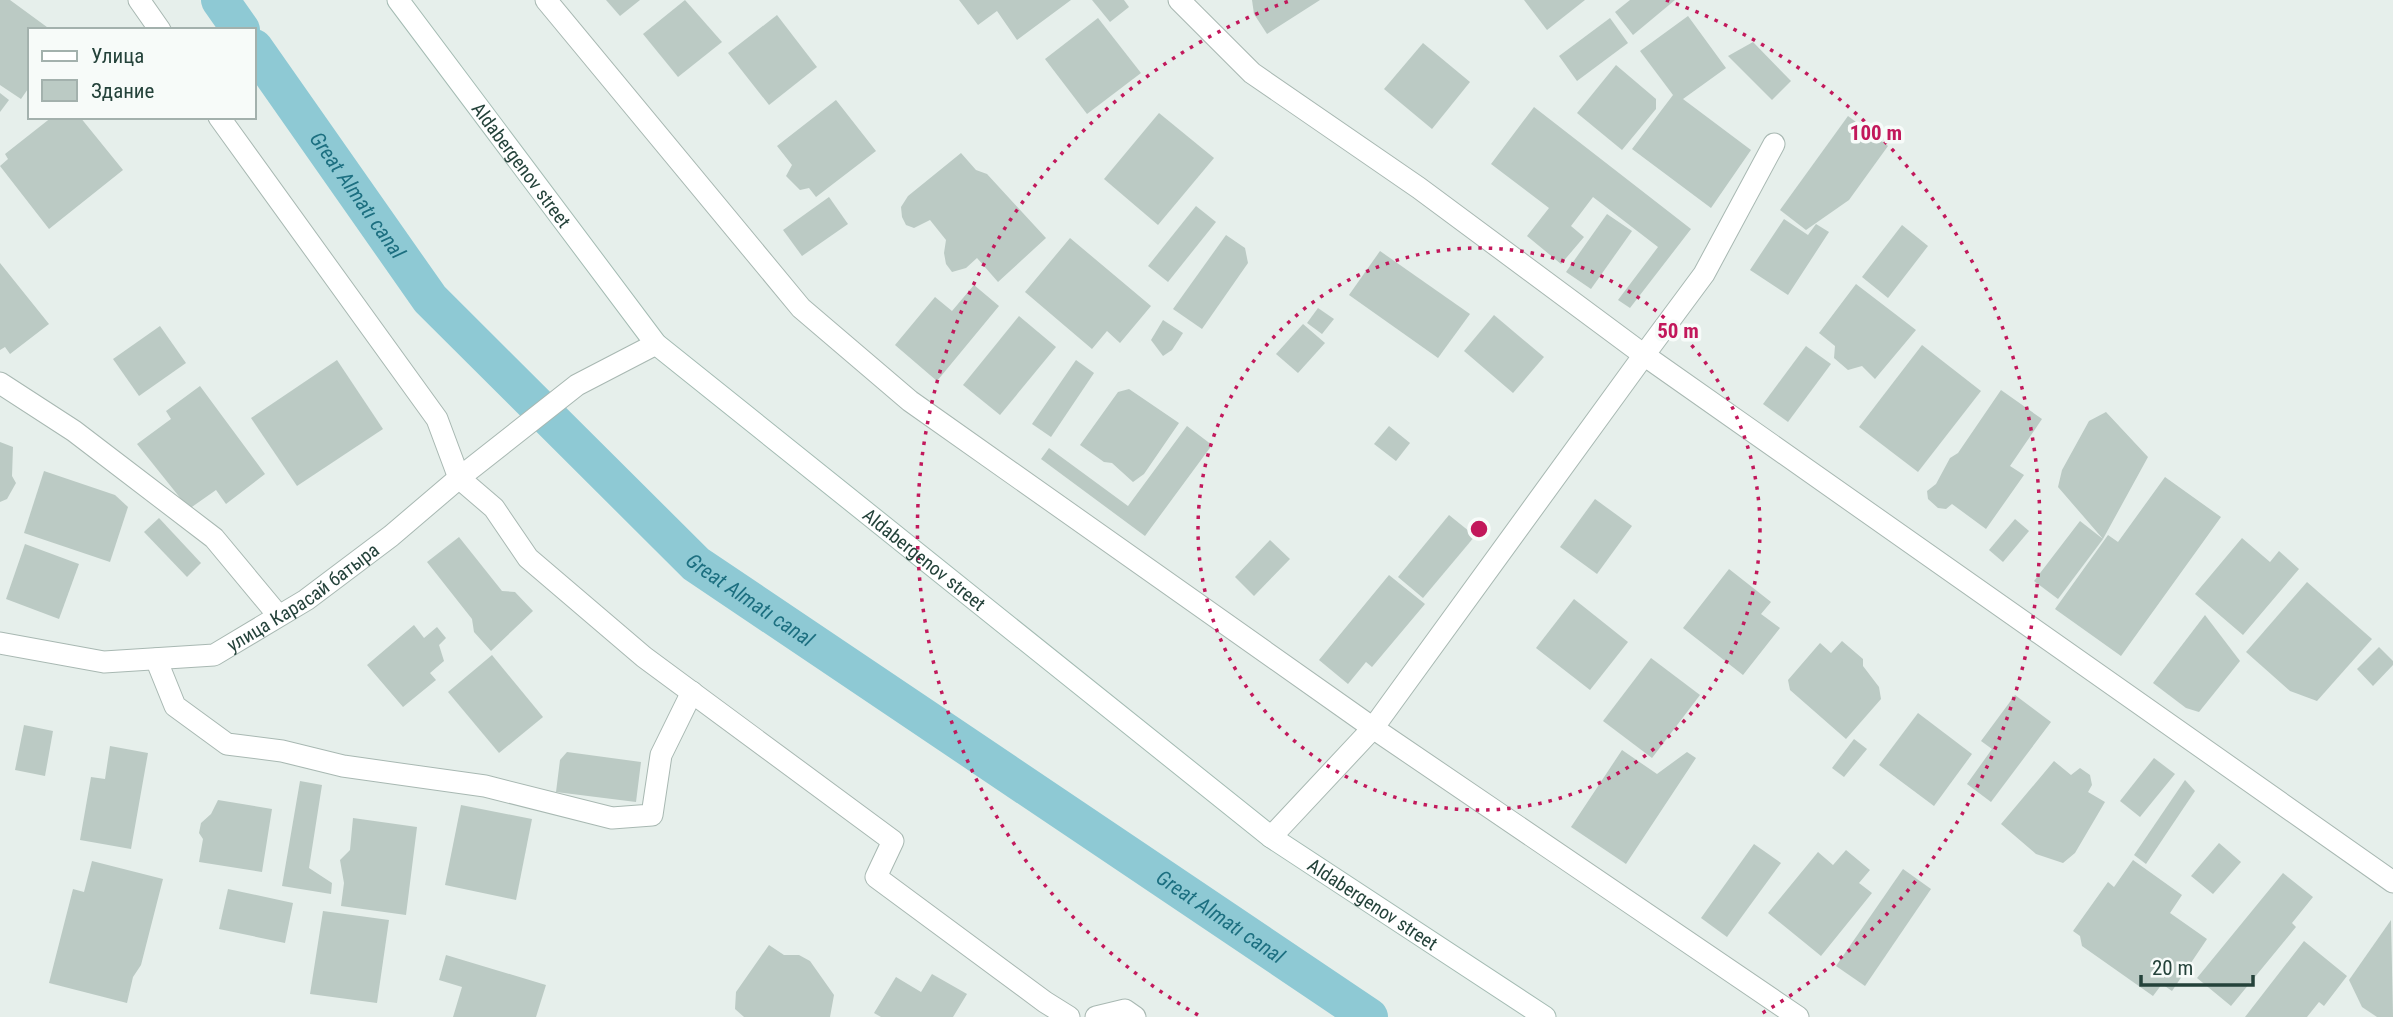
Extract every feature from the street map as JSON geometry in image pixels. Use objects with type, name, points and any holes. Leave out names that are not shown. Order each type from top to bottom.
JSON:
[{"type":"street","points":[[139,0],[159,28]]},
{"type":"street","name":"Aldabergenov street","points":[[398,0],[656,344],[1271,837],[1545,1017]]},
{"type":"street","points":[[546,0],[801,308],[910,401],[1373,728],[1798,1017]]},
{"type":"street","points":[[1179,0],[1252,74],[1419,188],[1644,355],[2393,882]]},
{"type":"street","points":[[220,119],[437,419],[459,478],[494,508],[528,558],[644,657],[892,841],[876,877],[1069,1017]]},
{"type":"street","points":[[1271,837],[1373,728],[1704,274],[1774,144]]},
{"type":"street","name":"улица Карасай батыра","points":[[0,643],[104,662],[214,655],[306,600],[391,536],[459,478],[577,385],[656,344]]},
{"type":"street","points":[[0,383],[74,431],[214,538],[278,615]]},
{"type":"street","points":[[156,659],[174,706],[227,744],[282,751],[343,766],[485,786],[612,818],[652,815],[661,755],[692,692]]},
{"type":"street","points":[[1096,1017],[1125,1010],[1135,1017]]},
{"type":"building","points":[[0,0],[10,0],[48,28],[28,28],[28,89],[21,99],[0,85]]},
{"type":"building","points":[[606,0],[640,0],[620,16]]},
{"type":"building","points":[[685,0],[722,42],[678,77],[643,34]]},
{"type":"building","points":[[959,0],[1071,0],[1017,40],[997,11],[978,25]]},
{"type":"building","points":[[1092,0],[1124,0],[1129,7],[1110,22]]},
{"type":"building","points":[[1252,0],[1320,0],[1267,34],[1254,14]]},
{"type":"building","points":[[1524,0],[1585,0],[1547,30]]},
{"type":"building","points":[[1630,0],[1675,0],[1633,35],[1615,12]]},
{"type":"building","points":[[777,15],[817,67],[769,105],[728,53]]},
{"type":"building","points":[[1688,16],[1726,68],[1683,99],[1751,150],[1711,208],[1632,149],[1673,95],[1640,51]]},
{"type":"building","points":[[1098,18],[1141,73],[1087,114],[1045,59]]},
{"type":"building","points":[[1610,18],[1628,43],[1577,81],[1559,56]]},
{"type":"building","points":[[1753,42],[1791,81],[1772,100],[1728,56]]},
{"type":"building","points":[[1423,43],[1470,82],[1432,129],[1384,89]]},
{"type":"building","points":[[1616,65],[1656,99],[1656,109],[1622,150],[1577,113]]},
{"type":"building","points":[[0,93],[9,100],[0,112]]},
{"type":"building","points":[[836,100],[876,151],[816,197],[809,188],[800,190],[786,176],[792,165],[777,146]]},
{"type":"building","points":[[1534,107],[1691,229],[1630,308],[1618,300],[1658,247],[1593,197],[1571,226],[1584,237],[1561,264],[1527,236],[1549,208],[1491,164]]},
{"type":"building","points":[[1159,113],[1214,158],[1158,225],[1104,179]]},
{"type":"building","points":[[1848,116],[1888,146],[1849,200],[1806,230],[1780,210]]},
{"type":"building","points":[[49,119],[82,119],[123,170],[49,229],[0,166],[8,159],[5,154]]},
{"type":"building","points":[[961,153],[976,170],[987,174],[1046,238],[998,282],[977,258],[966,268],[952,272],[946,264],[946,240],[930,220],[914,228],[906,225],[902,217],[901,207],[908,196]]},
{"type":"building","points":[[829,197],[848,224],[802,256],[783,230]]},
{"type":"building","points":[[1196,206],[1216,222],[1168,282],[1148,266]]},
{"type":"building","points":[[1607,214],[1632,231],[1591,289],[1566,272]]},
{"type":"building","points":[[1784,219],[1808,235],[1816,224],[1829,232],[1788,295],[1750,270]]},
{"type":"building","points":[[1902,225],[1928,246],[1888,298],[1862,277]]},
{"type":"building","points":[[1226,235],[1245,248],[1248,263],[1202,329],[1173,309]]},
{"type":"building","points":[[1070,238],[1151,306],[1120,343],[1107,331],[1092,349],[1025,292]]},
{"type":"building","points":[[1380,251],[1470,314],[1438,358],[1349,295]]},
{"type":"building","points":[[0,263],[49,324],[10,354],[5,347],[0,350]]},
{"type":"building","points":[[1856,284],[1916,330],[1875,379],[1862,366],[1848,370],[1834,358],[1835,346],[1819,333]]},
{"type":"building","points":[[974,285],[999,306],[937,381],[895,345],[935,297],[952,311]]},
{"type":"building","points":[[1318,308],[1334,319],[1322,334],[1307,323]]},
{"type":"building","points":[[1494,315],[1544,357],[1513,393],[1464,351]]},
{"type":"building","points":[[1019,316],[1056,347],[1000,415],[963,385]]},
{"type":"building","points":[[1163,320],[1183,333],[1172,350],[1163,356],[1151,340]]},
{"type":"building","points":[[1303,324],[1325,343],[1298,373],[1276,354]]},
{"type":"building","points":[[160,326],[186,363],[139,396],[113,359]]},
{"type":"building","points":[[1922,345],[1981,391],[1918,472],[1859,427]]},
{"type":"building","points":[[1806,346],[1831,364],[1788,422],[1763,404]]},
{"type":"building","points":[[337,360],[383,429],[297,486],[251,418]]},
{"type":"building","points":[[1076,360],[1094,373],[1051,437],[1032,424]]},
{"type":"building","points":[[200,386],[265,474],[226,504],[216,490],[189,509],[137,444],[171,419],[166,411]]},
{"type":"building","points":[[1129,389],[1179,423],[1144,474],[1133,482],[1112,463],[1104,462],[1080,445],[1118,392]]},
{"type":"building","points":[[2001,390],[2042,419],[2010,466],[2024,475],[1986,529],[1952,504],[1946,509],[1938,508],[1928,499],[1927,491],[1936,484],[1950,458],[1958,453]]},
{"type":"building","points":[[2106,412],[2148,457],[2103,539],[2058,487],[2062,470],[2089,421]]},
{"type":"building","points":[[1187,426],[1212,445],[1145,536],[1041,459],[1049,448],[1128,506]]},
{"type":"building","points":[[1389,426],[1410,443],[1396,461],[1374,444]]},
{"type":"building","points":[[0,442],[13,447],[12,476],[16,483],[7,499],[0,502]]},
{"type":"building","points":[[44,471],[115,495],[128,507],[110,562],[24,533]]},
{"type":"building","points":[[2165,477],[2221,517],[2121,656],[2055,609],[2108,535],[2118,542]]},
{"type":"building","points":[[1595,499],[1632,526],[1597,574],[1560,547]]},
{"type":"building","points":[[1449,515],[1475,536],[1423,598],[1398,577]]},
{"type":"building","points":[[159,518],[201,563],[187,577],[144,532]]},
{"type":"building","points":[[2015,519],[2029,531],[2003,562],[1989,550]]},
{"type":"building","points":[[2080,521],[2103,539],[2058,599],[2034,581]]},
{"type":"building","points":[[459,537],[502,591],[515,592],[533,611],[491,651],[474,632],[472,619],[427,562]]},
{"type":"building","points":[[2242,538],[2270,562],[2279,551],[2299,569],[2243,635],[2195,594]]},
{"type":"building","points":[[1270,540],[1290,559],[1254,596],[1235,577]]},
{"type":"building","points":[[25,544],[79,564],[59,619],[6,599]]},
{"type":"building","points":[[1729,569],[1771,602],[1761,614],[1780,628],[1743,675],[1683,628]]},
{"type":"building","points":[[1389,575],[1425,604],[1372,667],[1366,662],[1348,684],[1319,660]]},
{"type":"building","points":[[2307,582],[2372,639],[2317,701],[2290,691],[2246,652]]},
{"type":"building","points":[[1574,599],[1628,642],[1590,690],[1536,648]]},
{"type":"building","points":[[2205,615],[2240,661],[2199,712],[2186,708],[2153,683]]},
{"type":"building","points":[[414,625],[424,638],[437,627],[446,638],[439,645],[444,661],[430,673],[436,680],[403,707],[367,665]]},
{"type":"building","points":[[1842,641],[1863,659],[1863,666],[1879,687],[1881,699],[1846,739],[1790,690],[1788,680],[1820,643],[1831,653]]},
{"type":"building","points":[[2379,647],[2393,661],[2393,665],[2373,686],[2357,669]]},
{"type":"building","points":[[492,655],[543,717],[499,753],[448,692]]},
{"type":"building","points":[[1651,658],[1700,695],[1652,758],[1603,721]]},
{"type":"building","points":[[2015,695],[2051,722],[1991,802],[1967,784],[1992,749],[1981,741]]},
{"type":"building","points":[[1918,713],[1972,754],[1934,806],[1879,765]]},
{"type":"building","points":[[24,725],[53,731],[45,776],[15,770]]},
{"type":"building","points":[[1854,739],[1867,749],[1844,777],[1832,768]]},
{"type":"building","points":[[110,746],[148,753],[131,849],[80,840],[91,777],[105,779]]},
{"type":"building","points":[[1622,750],[1657,774],[1687,752],[1696,758],[1626,864],[1571,827]]},
{"type":"building","points":[[567,752],[641,762],[636,802],[556,792],[560,760]]},
{"type":"building","points":[[2154,758],[2175,774],[2140,817],[2120,801]]},
{"type":"building","points":[[2054,761],[2071,775],[2080,768],[2090,775],[2092,785],[2088,792],[2105,802],[2075,853],[2063,863],[2036,854],[2001,824]]},
{"type":"building","points":[[2185,780],[2195,791],[2146,864],[2134,855]]},
{"type":"building","points":[[300,781],[322,785],[309,868],[332,883],[331,894],[282,886]]},
{"type":"building","points":[[218,800],[272,809],[262,872],[199,862],[203,839],[199,833],[201,823],[211,814]]},
{"type":"building","points":[[461,805],[532,819],[516,900],[445,885]]},
{"type":"building","points":[[353,818],[417,827],[406,915],[341,906],[344,883],[340,860],[350,850]]},
{"type":"building","points":[[2219,843],[2241,862],[2213,894],[2191,876]]},
{"type":"building","points":[[1754,844],[1781,863],[1727,937],[1701,918]]},
{"type":"building","points":[[1846,850],[1870,870],[1859,883],[1872,893],[1821,956],[1768,913],[1818,852],[1833,865]]},
{"type":"building","points":[[2133,860],[2182,895],[2170,913],[2207,939],[2172,991],[2162,984],[2153,996],[2082,946],[2080,936],[2073,931],[2108,882],[2114,887]]},
{"type":"building","points":[[92,861],[163,879],[141,965],[133,977],[127,1003],[49,983],[73,889],[84,892]]},
{"type":"building","points":[[1903,869],[1931,889],[1865,986],[1836,966]]},
{"type":"building","points":[[2283,873],[2313,897],[2292,923],[2296,927],[2231,1006],[2197,978]]},
{"type":"building","points":[[228,889],[293,903],[285,943],[219,929]]},
{"type":"building","points":[[323,911],[389,920],[377,1003],[310,994]]},
{"type":"building","points":[[2391,920],[2393,1017],[2377,1017],[2362,1007],[2349,980]]},
{"type":"building","points":[[2304,941],[2347,976],[2324,1006],[2319,1002],[2307,1017],[2245,1017]]},
{"type":"building","points":[[769,945],[784,955],[799,955],[810,961],[834,995],[830,1017],[744,1017],[735,1009],[736,992]]},
{"type":"building","points":[[446,955],[546,985],[536,1017],[453,1017],[462,987],[439,980]]},
{"type":"building","points":[[932,974],[967,994],[953,1017],[881,1017],[874,1013],[896,977],[921,992]]},
{"type":"waterway","name":"Great Almatı canal","points":[[220,0],[240,28]]},
{"type":"waterway","name":"Great Almatı canal","points":[[256,51],[430,299],[696,564],[1369,1017]]}]
